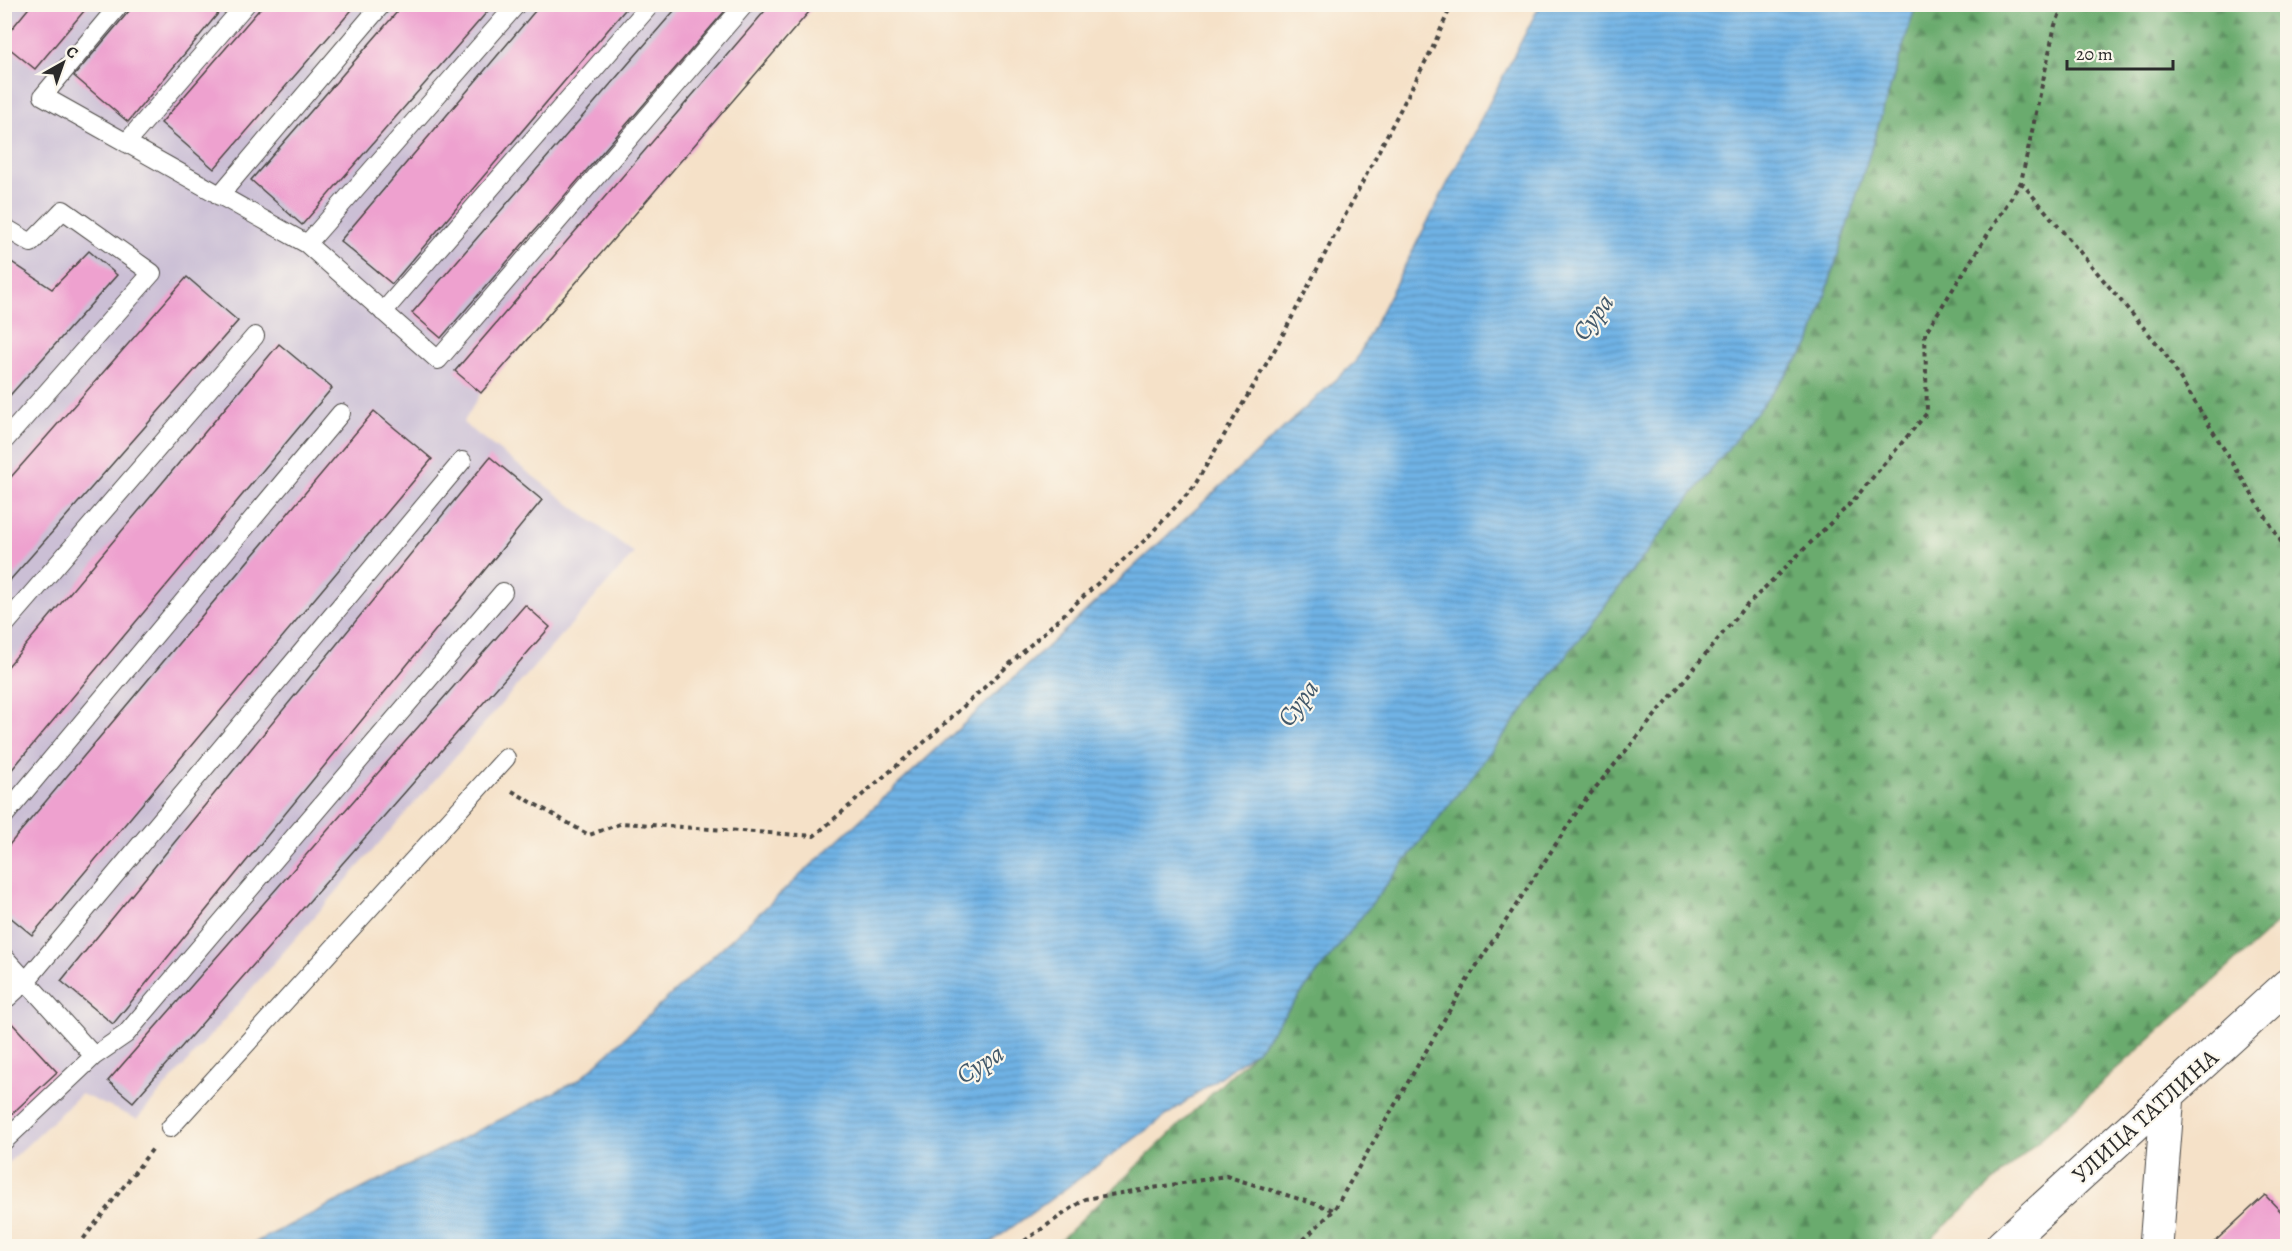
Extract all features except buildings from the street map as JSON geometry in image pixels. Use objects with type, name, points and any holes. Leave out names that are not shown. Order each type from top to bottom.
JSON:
[{"type":"street","name":"УЛИЦА ТАТЛИНА","points":[[2002,1246],[2288,985]]},
{"type":"street","points":[[2156,1246],[2168,1094]]},
{"type":"lane","points":[[120,4],[43,96],[307,244],[438,360],[745,4]]},
{"type":"lane","points":[[126,143],[246,4]]},
{"type":"lane","points":[[219,196],[382,4]]},
{"type":"lane","points":[[307,244],[517,4]]},
{"type":"lane","points":[[383,312],[651,4]]},
{"type":"lane","points":[[4,227],[31,243],[63,210],[152,273],[4,441]]},
{"type":"lane","points":[[4,626],[255,336]]},
{"type":"lane","points":[[4,816],[341,413]]},
{"type":"lane","points":[[4,1001],[26,981],[462,461]]},
{"type":"lane","points":[[4,1140],[94,1056],[126,1034],[503,592]]},
{"type":"lane","points":[[170,1128],[506,758]]},
{"type":"lane","points":[[4,957],[94,1056]]},
{"type":"path","points":[[488,777],[589,835],[622,823],[814,836],[928,740],[1146,539],[1193,488],[1278,344],[1432,49],[1452,4]]},
{"type":"path","points":[[1297,1246],[1334,1210],[1466,982],[1582,804],[1742,610],[1852,502],[1927,413],[1925,333],[2021,182],[2055,25],[2064,4]]},
{"type":"path","points":[[2021,182],[2164,352],[2288,553]]},
{"type":"path","points":[[78,1246],[170,1128]]},
{"type":"path","points":[[1017,1246],[1084,1199],[1226,1176],[1334,1210]]},
{"type":"shaded area","points":[[5,5],[815,5],[481,393],[463,423],[634,553],[137,1119],[81,1094],[5,1166]]},
{"type":"green space","points":[[1916,5],[2287,5],[2287,914],[1923,1246],[1054,1246],[1257,1050],[1810,344]]},
{"type":"water","name":"Сура","points":[[1540,5],[1916,5],[1810,344],[1257,1050],[986,1246],[248,1246],[579,1080],[1355,362]]}]
